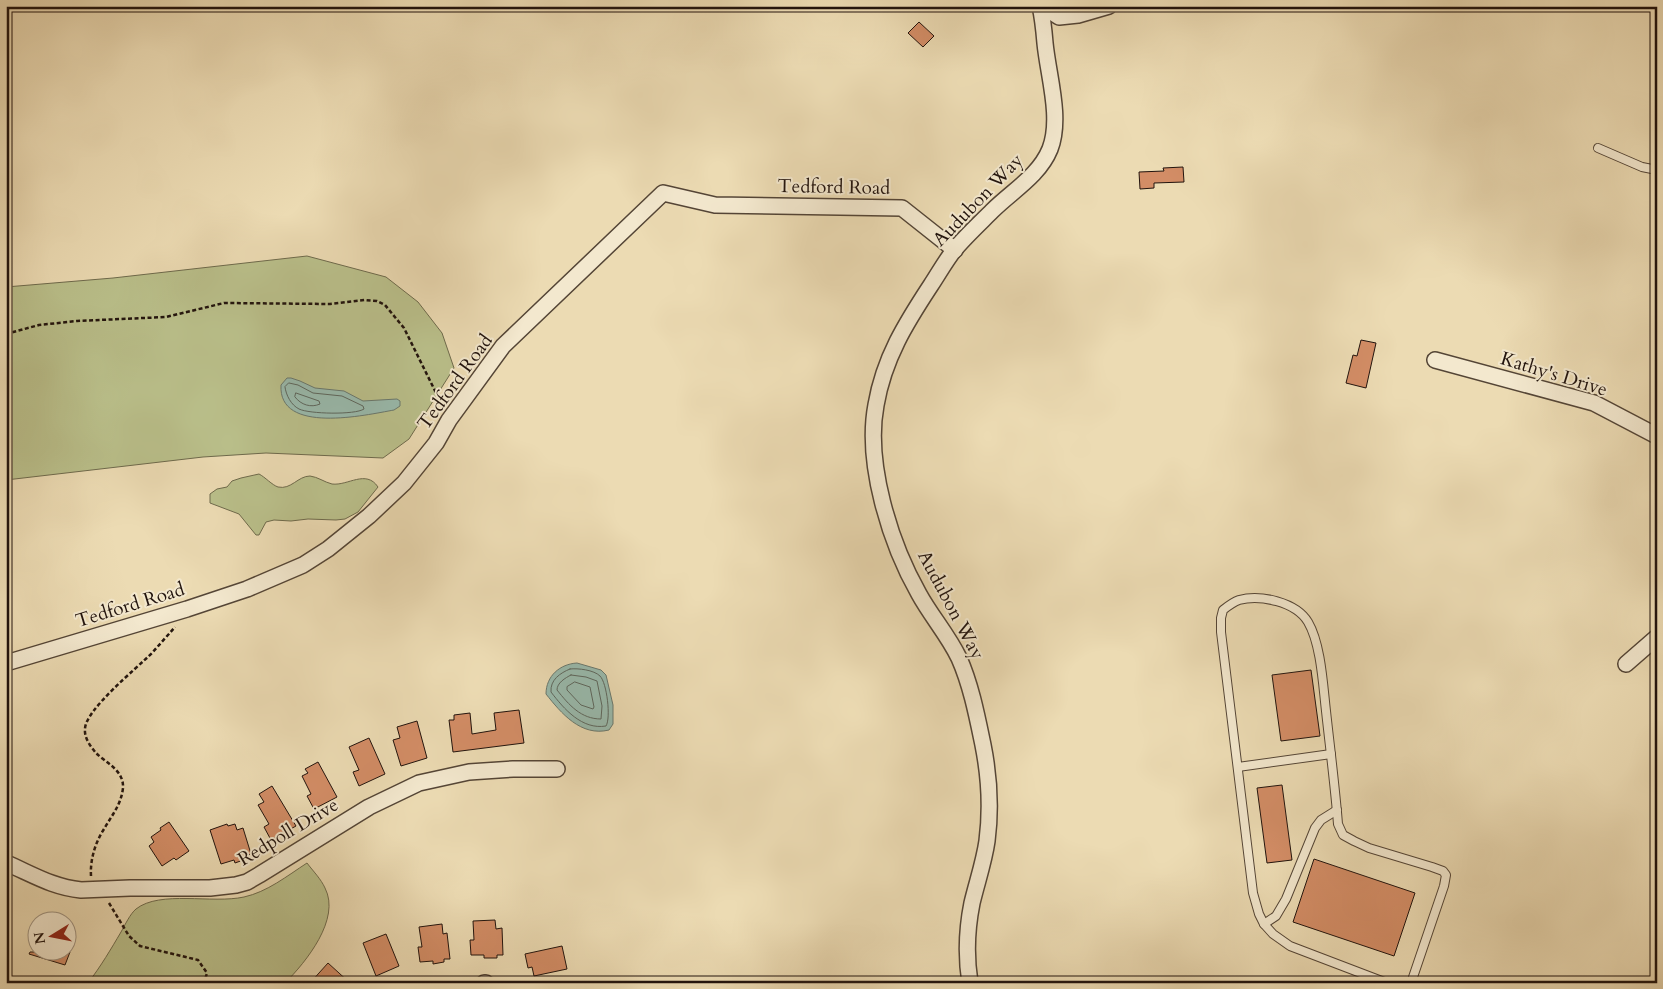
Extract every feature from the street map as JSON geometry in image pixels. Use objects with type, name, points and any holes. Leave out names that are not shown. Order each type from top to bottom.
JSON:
[{"type":"street","points":[[1041,6],[1059,18],[1078,15],[1109,6]]},
{"type":"street","name":"Audubon Way","points":[[970,983],[968,952],[972,907],[986,843],[989,818],[984,747],[971,692],[960,660],[952,644],[918,593],[889,528],[883,506],[874,453],[875,409],[880,380],[904,327],[955,250],[995,208],[1024,185],[1042,163],[1050,149],[1055,128],[1041,6]]},
{"type":"street","name":"Tedford Road","points":[[6,663],[187,609],[272,580],[303,565],[328,548],[369,516],[404,483],[436,443],[449,420],[503,346],[664,193],[715,205],[902,208],[955,250]]},
{"type":"street","name":"Kathy's Drive","points":[[1435,360],[1594,403],[1657,436]]},
{"type":"street","points":[[1626,664],[1657,637]]},
{"type":"street","name":"Redpoll Drive","points":[[6,862],[51,884],[64,888],[210,888],[236,885],[259,875],[368,807],[420,783],[469,772],[557,769]]},
{"type":"lane","points":[[1598,148],[1642,167],[1657,170]]},
{"type":"lane","points":[[1387,983],[1290,946],[1273,934],[1264,924],[1259,914],[1253,893],[1221,618],[1223,610],[1241,600],[1260,599],[1281,603],[1295,609],[1308,622],[1314,636],[1321,672],[1338,824],[1344,835],[1368,848],[1432,866],[1443,871],[1446,875],[1411,983]]},
{"type":"lane","points":[[1238,767],[1331,754]]},
{"type":"lane","points":[[1264,924],[1276,916],[1286,899],[1315,828],[1321,820],[1337,810]]},
{"type":"path","points":[[6,334],[39,325],[166,316],[224,302],[330,304],[365,300],[377,301],[385,306],[404,328],[449,420]]},
{"type":"path","points":[[187,609],[177,625],[159,645],[98,706],[87,720],[84,728],[85,736],[97,754],[117,771],[123,786],[120,803],[115,814],[103,829],[95,845],[91,862],[92,881],[133,940],[140,946],[198,960],[207,973],[204,983]]},
{"type":"green space","points":[[307,256],[386,277],[418,302],[442,333],[454,368],[409,439],[383,458],[266,453],[203,457],[6,480],[6,287],[113,278]]},
{"type":"green space","points":[[259,474],[278,487],[287,487],[302,478],[310,476],[332,484],[356,479],[368,479],[378,487],[358,512],[345,519],[274,520],[266,522],[259,535],[256,535],[239,514],[210,503],[210,494],[217,489],[227,487],[232,481]]},
{"type":"green space","points":[[307,863],[325,888],[329,900],[328,913],[319,939],[302,964],[285,983],[88,983],[106,958],[132,914],[146,903],[172,899],[231,899],[244,897],[269,887]]},
{"type":"water","points":[[287,378],[300,381],[315,388],[344,391],[363,401],[397,399],[400,401],[400,406],[394,410],[364,415],[326,418],[308,416],[293,411],[284,401],[281,385]]},
{"type":"water","points":[[577,663],[601,670],[606,675],[613,705],[613,724],[609,730],[589,730],[581,727],[565,716],[546,694],[548,682],[555,672],[565,666]]},
{"type":"building","points":[[919,22],[934,36],[923,47],[908,33]]},
{"type":"building","points":[[1183,167],[1184,182],[1154,183],[1154,188],[1140,189],[1139,172],[1164,171],[1163,168]]},
{"type":"building","points":[[1361,340],[1376,343],[1366,388],[1346,383],[1353,355],[1357,356]]},
{"type":"building","points":[[1311,670],[1320,736],[1281,741],[1272,675]]},
{"type":"building","points":[[519,710],[524,743],[453,752],[449,720],[454,720],[454,715],[470,713],[472,734],[496,730],[494,713]]},
{"type":"building","points":[[417,721],[427,758],[401,766],[393,740],[400,738],[397,727]]},
{"type":"building","points":[[369,738],[385,774],[359,786],[353,772],[359,770],[349,747]]},
{"type":"building","points":[[318,762],[337,797],[314,809],[307,796],[311,794],[302,776],[308,773],[305,769]]},
{"type":"building","points":[[1282,785],[1292,860],[1267,863],[1257,788]]},
{"type":"building","points":[[272,786],[296,826],[271,840],[264,827],[269,824],[258,805],[264,802],[259,794]]},
{"type":"building","points":[[169,822],[189,851],[176,860],[174,858],[162,866],[149,846],[154,842],[151,837]]},
{"type":"building","points":[[227,824],[228,826],[235,824],[237,830],[243,828],[251,854],[245,856],[246,859],[235,863],[234,860],[221,864],[210,830]]},
{"type":"building","points":[[1314,859],[1415,893],[1394,956],[1293,922]]},
{"type":"building","points":[[495,920],[496,929],[502,928],[503,955],[497,955],[497,958],[484,958],[484,955],[471,955],[470,940],[474,940],[473,921]]},
{"type":"building","points":[[442,924],[443,934],[447,933],[450,959],[444,959],[444,962],[433,964],[433,961],[420,962],[418,947],[422,947],[419,927]]},
{"type":"building","points":[[386,934],[399,966],[376,976],[363,943]]},
{"type":"building","points":[[562,946],[567,969],[534,976],[532,967],[528,968],[525,954]]},
{"type":"building","points":[[55,962],[66,962],[65,965]]},
{"type":"building","points":[[328,963],[350,983],[310,983]]}]
